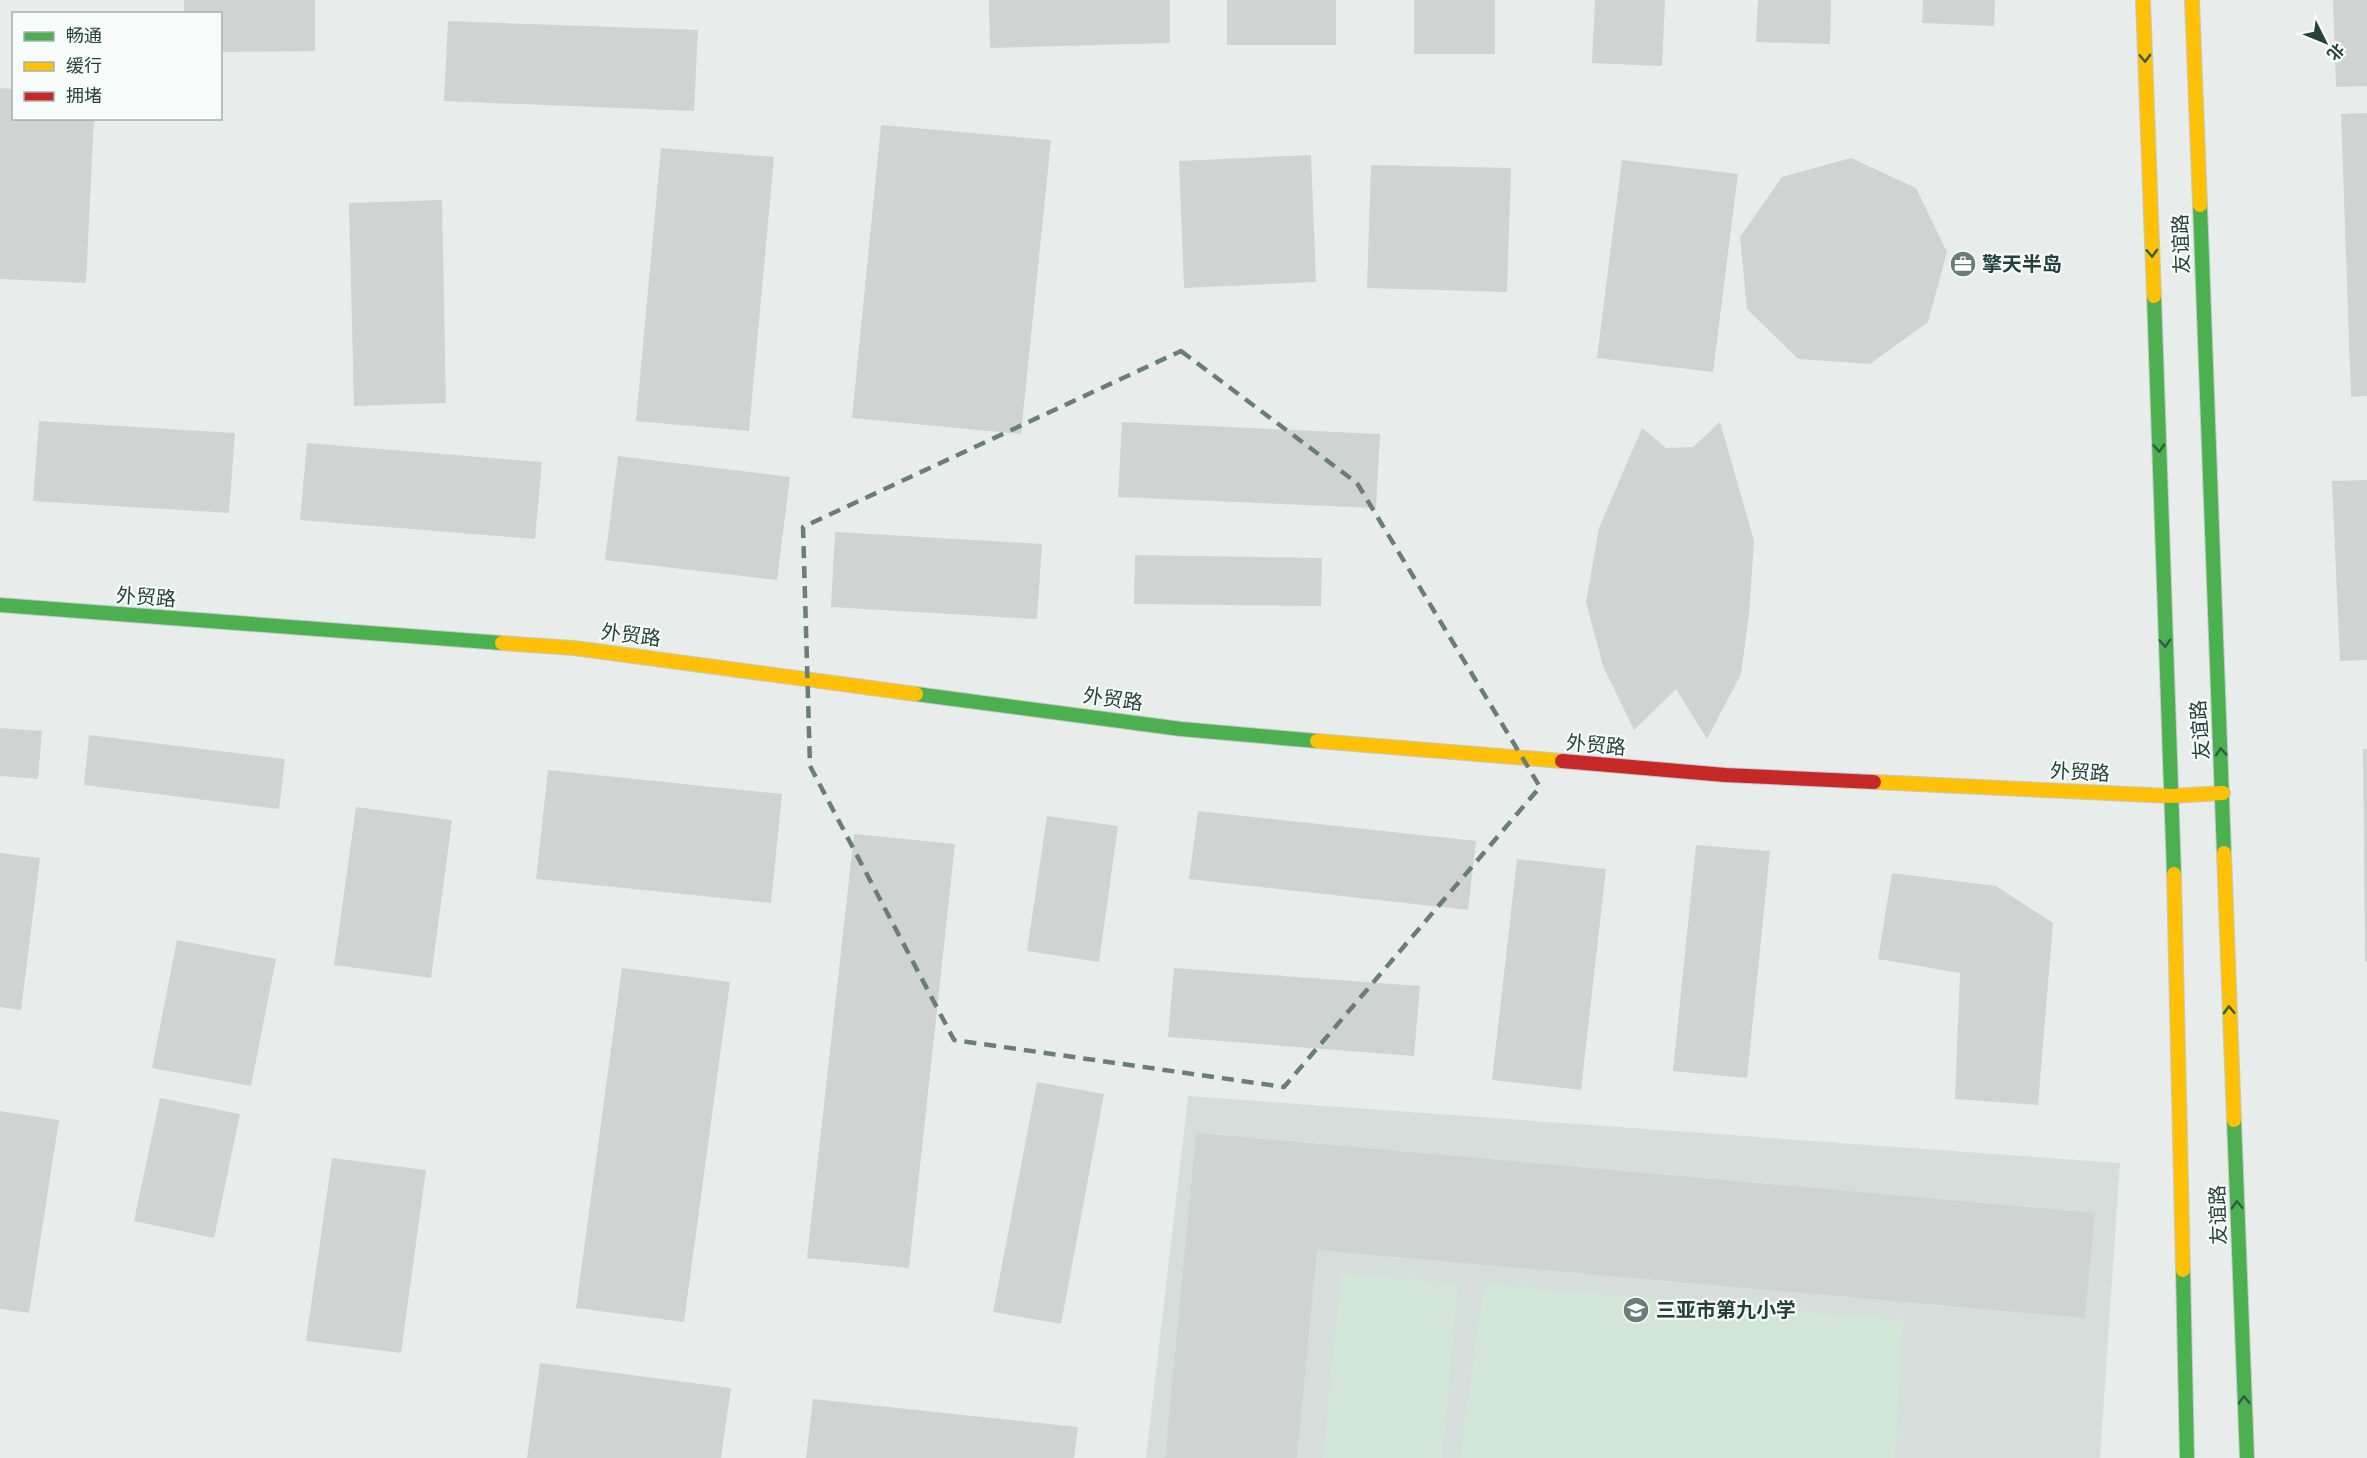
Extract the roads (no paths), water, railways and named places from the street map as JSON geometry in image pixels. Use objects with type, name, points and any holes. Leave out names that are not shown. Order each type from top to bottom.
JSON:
[{"type":"main road","name":"友谊路","points":[[2143,0],[2171,796],[2187,1458]]},
{"type":"main road","name":"友谊路","points":[[2192,0],[2247,1458]]},
{"type":"main road","name":"外贸路","points":[[0,605],[574,648],[1204,731],[1725,775],[2171,796],[2223,793]]},
{"type":"place","name":"擎天半岛","points":[[1963,264]]},
{"type":"place","name":"三亚市第九小学","points":[[1636,1310]]}]
